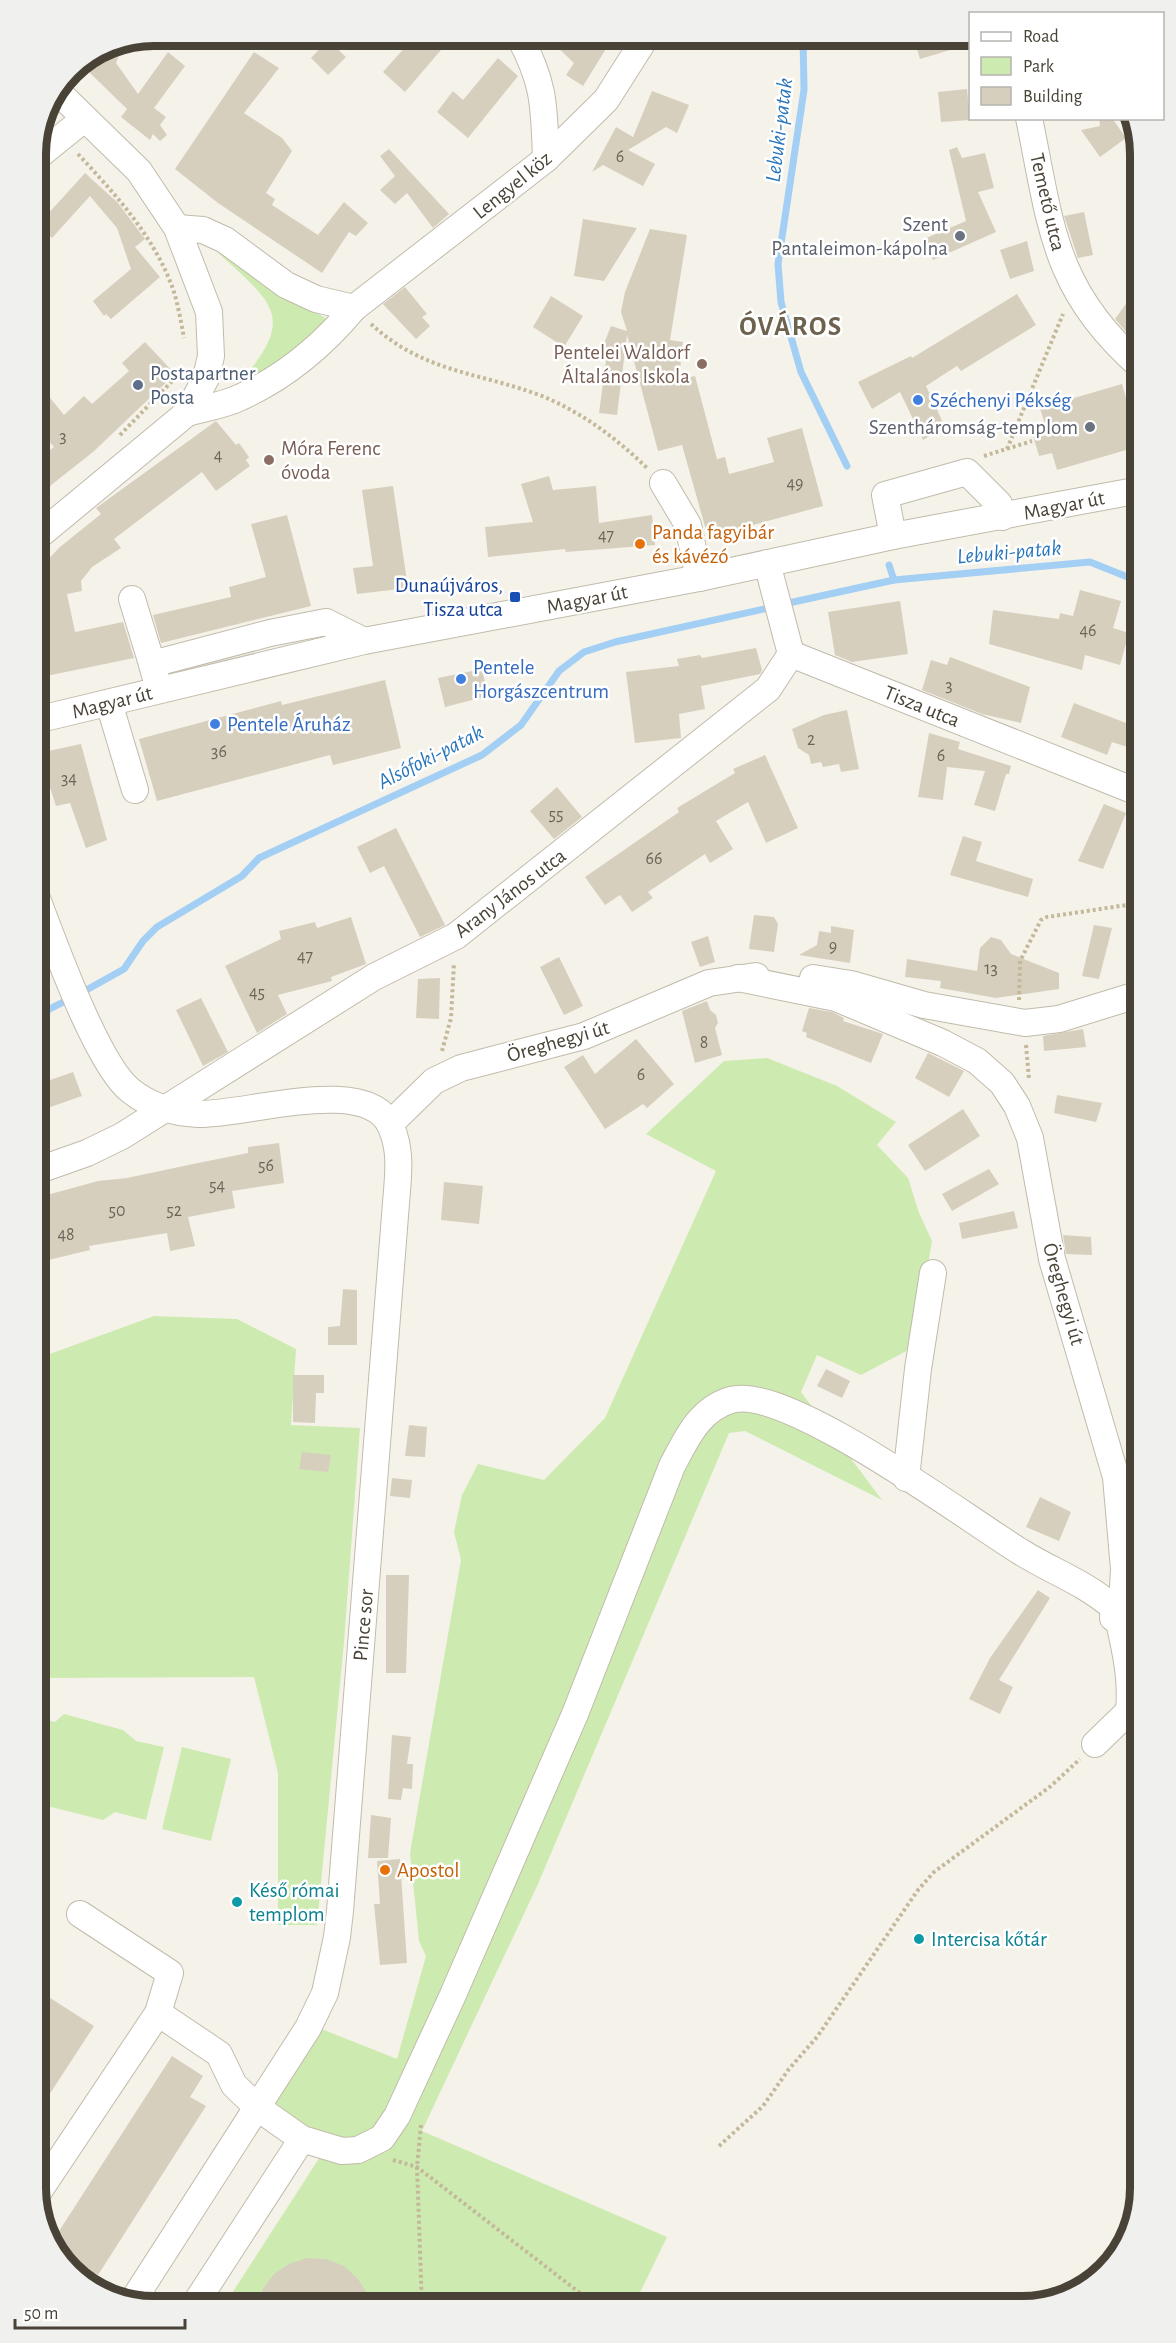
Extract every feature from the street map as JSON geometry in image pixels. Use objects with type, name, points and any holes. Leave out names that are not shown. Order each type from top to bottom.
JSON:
[{"type":"street","points":[[525,47],[534,63],[544,95],[546,159]]},
{"type":"street","name":"Lengyel köz","points":[[187,413],[240,398],[291,369],[336,330],[354,308],[546,159],[606,100],[639,47]]},
{"type":"street","points":[[47,529],[187,413],[206,378],[211,356],[212,334],[209,312],[177,228],[139,171],[84,120],[66,93]]},
{"type":"street","points":[[47,149],[84,120]]},
{"type":"street","name":"Temető utca","points":[[1029,120],[1055,244],[1066,270],[1093,319],[1130,357]]},
{"type":"street","points":[[177,228],[204,230],[225,240],[286,285],[316,299],[354,308]]},
{"type":"street","points":[[893,536],[885,495],[967,472],[999,504],[1002,517]]},
{"type":"street","points":[[663,483],[688,525],[699,578]]},
{"type":"street","name":"Magyar út","points":[[47,718],[364,641],[699,578],[770,573],[893,536],[1130,492]]},
{"type":"street","points":[[770,573],[790,654]]},
{"type":"street","points":[[132,599],[159,690]]},
{"type":"street","points":[[152,664],[270,633],[326,622],[364,641]]},
{"type":"street","name":"Tisza utca","points":[[790,654],[1130,789]]},
{"type":"street","name":"Arany János utca","points":[[47,1167],[87,1153],[167,1110],[374,977],[456,936],[768,689],[790,654]]},
{"type":"street","points":[[109,703],[135,790]]},
{"type":"street","points":[[47,929],[108,1063],[129,1090],[151,1104],[167,1110],[198,1114],[231,1113],[330,1099],[360,1101],[377,1110],[390,1124]]},
{"type":"street","name":"Öreghegyi út","points":[[390,1124],[434,1081],[461,1068],[584,1036],[709,983],[738,978],[776,973],[851,984],[924,1005],[1025,1023]]},
{"type":"street","name":"Öreghegyi út","points":[[738,978],[836,998],[943,1043],[977,1061],[1002,1083],[1017,1106],[1030,1138],[1052,1258],[1116,1477],[1124,1569],[1118,1612],[1130,1676]]},
{"type":"street","points":[[919,1034],[950,1030],[1003,1030],[1025,1023],[1059,1019],[1130,997]]},
{"type":"street","name":"Pince sor","points":[[136,2294],[258,2108],[308,2028],[325,1993],[337,1937],[397,1194],[398,1146],[390,1124]]},
{"type":"street","points":[[906,1478],[913,1401],[933,1273]]},
{"type":"street","points":[[159,2013],[219,2054],[234,2085],[258,2108],[302,2139],[342,2151],[358,2150],[382,2138],[397,2116],[575,1714],[652,1515],[691,1430],[712,1408],[732,1400],[758,1400],[786,1408],[835,1434],[1023,1553],[1080,1582],[1118,1612]]},
{"type":"street","points":[[1095,1744],[1130,1713]]},
{"type":"street","points":[[46,2181],[159,2013],[170,1974],[80,1914]]},
{"type":"street","points":[[200,2296],[302,2139]]},
{"type":"path","points":[[62,137],[123,202],[152,246],[173,289],[186,346]]},
{"type":"path","points":[[354,308],[390,341],[432,364],[541,396],[576,412],[620,442],[663,483]]},
{"type":"path","points":[[1007,449],[1066,308]]},
{"type":"path","points":[[116,439],[180,373],[184,364]]},
{"type":"path","points":[[975,459],[1032,441]]},
{"type":"path","points":[[1025,1023],[1019,1006],[1020,962],[1041,920],[1047,917],[1130,905]]},
{"type":"path","points":[[442,1053],[451,1018],[456,936]]},
{"type":"path","points":[[719,2146],[763,2106],[789,2069],[829,2021],[918,1890],[934,1872],[1051,1786],[1095,1744]]},
{"type":"path","points":[[422,2296],[417,2167],[423,2114]]},
{"type":"path","points":[[358,2150],[417,2167],[584,2296]]},
{"type":"green space","points":[[220,248],[331,322],[284,365],[237,386],[256,363],[267,344],[272,328],[272,314],[254,286],[217,252]]},
{"type":"green space","points":[[767,1058],[837,1086],[896,1122],[877,1145],[908,1178],[919,1213],[932,1241],[914,1347],[861,1375],[817,1355],[801,1392],[882,1500],[745,1431],[729,1433],[538,1884],[422,2131],[667,2237],[638,2296],[230,2296],[327,2146],[269,2105],[319,2028],[397,2059],[426,1956],[419,1941],[410,1853],[461,1560],[454,1532],[462,1495],[478,1464],[544,1480],[605,1418],[716,1171],[646,1134],[724,1061]]},
{"type":"green space","points":[[154,1316],[237,1319],[296,1349],[291,1425],[360,1428],[344,1642],[317,1925],[278,1925],[278,1773],[254,1677],[46,1678],[46,1355]]},
{"type":"green space","points":[[64,1714],[123,1730],[136,1741],[164,1747],[146,1820],[115,1812],[103,1820],[46,1806],[46,1720],[55,1722]]},
{"type":"green space","points":[[182,1747],[231,1759],[211,1841],[162,1829]]},
{"type":"building","points":[[321,47],[335,47],[346,57],[328,75],[311,58]]},
{"type":"building","points":[[405,47],[444,47],[405,92],[383,72]]},
{"type":"building","points":[[557,47],[607,47],[583,86],[566,75],[574,63]]},
{"type":"building","points":[[916,47],[960,47],[920,59]]},
{"type":"building","points":[[120,52],[116,63],[138,94],[168,52],[185,66],[154,108],[166,117],[160,125],[167,135],[160,141],[153,134],[150,140],[121,117],[127,109],[88,71],[101,61]]},
{"type":"building","points":[[254,52],[279,68],[244,113],[282,138],[292,151],[266,193],[275,199],[272,205],[318,235],[344,202],[368,223],[356,236],[349,232],[322,273],[218,203],[175,169]]},
{"type":"building","points":[[498,58],[518,76],[468,138],[437,112],[453,91],[463,100]]},
{"type":"building","points":[[967,89],[970,120],[941,122],[938,92]]},
{"type":"building","points":[[652,91],[689,105],[677,133],[666,127],[628,150],[655,164],[643,186],[603,165],[592,172],[616,127],[633,137]]},
{"type":"building","points":[[1099,120],[1113,120],[1126,138],[1100,157],[1081,130],[1100,126]]},
{"type":"building","points":[[957,147],[962,158],[985,153],[994,188],[978,192],[996,232],[933,260],[924,239],[966,221],[949,150]]},
{"type":"building","points":[[389,149],[449,214],[433,228],[407,193],[395,204],[380,190],[395,176],[380,156]]},
{"type":"building","points":[[85,173],[118,203],[145,239],[135,247],[160,277],[111,319],[106,314],[104,316],[93,301],[131,269],[117,228],[90,196],[52,238],[47,233],[47,215]]},
{"type":"building","points":[[1084,212],[1093,255],[1078,258],[1064,216]]},
{"type":"building","points":[[583,219],[637,228],[604,281],[574,276]]},
{"type":"building","points":[[650,229],[687,235],[670,340],[683,342],[679,380],[695,376],[717,459],[725,457],[729,474],[774,462],[767,438],[802,428],[823,506],[708,537],[682,445],[658,451],[627,335],[617,415],[599,413],[606,361],[598,359],[611,326],[627,331],[621,312],[625,292]]},
{"type":"building","points":[[1027,241],[1034,271],[1010,279],[1000,250]]},
{"type":"building","points":[[405,287],[427,314],[422,317],[430,326],[416,339],[383,304]]},
{"type":"building","points":[[1017,294],[1036,325],[961,371],[957,366],[926,386],[945,427],[923,440],[900,392],[872,409],[858,382],[911,356],[912,358]]},
{"type":"building","points":[[551,296],[583,316],[564,347],[533,327]]},
{"type":"building","points":[[1128,301],[1130,302],[1130,331],[1128,334],[1115,319]]},
{"type":"building","name":"Postapartner Posta","points":[[145,342],[175,374],[93,452],[47,488],[47,453],[54,447],[47,439],[47,394],[64,415],[84,396],[92,404],[129,371],[122,363]]},
{"type":"building","name":"Szentháromság-templom","points":[[1122,384],[1126,398],[1130,397],[1130,449],[1057,470],[1052,453],[1039,456],[1031,429],[1045,425],[1040,408]]},
{"type":"building","points":[[216,421],[236,445],[239,443],[249,457],[246,460],[250,466],[216,491],[202,472],[114,539],[121,548],[92,567],[81,581],[82,591],[67,594],[75,632],[123,622],[134,658],[47,676],[47,561],[101,514],[96,508]]},
{"type":"building","points":[[549,476],[553,490],[596,486],[599,523],[652,515],[655,545],[566,552],[565,549],[488,557],[485,527],[533,522],[521,484]]},
{"type":"building","points":[[393,486],[408,588],[357,594],[353,568],[373,566],[362,490]]},
{"type":"building","points":[[287,515],[311,606],[161,643],[153,615],[231,597],[229,587],[266,577],[251,524]]},
{"type":"building","points":[[1080,590],[1121,601],[1113,628],[1129,633],[1120,665],[1085,655],[1082,670],[989,644],[993,610],[1059,619],[1060,613],[1073,616]]},
{"type":"building","points":[[900,601],[908,654],[852,662],[835,655],[828,612]]},
{"type":"building","points":[[756,648],[762,670],[760,674],[701,686],[705,709],[679,714],[681,738],[635,743],[626,672],[679,666],[677,659],[700,655],[702,658]]},
{"type":"building","points":[[950,657],[1030,687],[1021,723],[982,714],[922,690],[931,660],[947,665]]},
{"type":"building","points":[[482,669],[488,696],[445,707],[438,678]]},
{"type":"building","points":[[385,680],[401,748],[333,765],[330,755],[157,801],[139,739],[281,701],[282,705]]},
{"type":"building","points":[[1074,703],[1126,723],[1130,709],[1130,748],[1112,742],[1107,755],[1061,737]]},
{"type":"building","points":[[847,710],[859,769],[841,772],[839,764],[823,767],[821,762],[811,764],[809,755],[798,748],[792,729],[824,715]]},
{"type":"building","points":[[929,733],[960,742],[958,749],[1011,766],[1009,774],[1006,774],[995,811],[974,805],[985,771],[947,767],[943,800],[918,797]]},
{"type":"building","points":[[81,744],[107,840],[86,848],[70,803],[56,806],[47,777],[47,751]]},
{"type":"building","points":[[765,755],[798,828],[766,843],[748,802],[716,821],[733,849],[710,863],[705,854],[648,892],[653,898],[632,912],[620,895],[605,905],[585,877],[679,812],[677,808],[735,773],[733,769]]},
{"type":"building","points":[[557,787],[582,817],[554,839],[530,811]]},
{"type":"building","points":[[1104,804],[1126,813],[1103,869],[1078,861]]},
{"type":"building","points":[[396,828],[445,925],[420,937],[384,866],[370,873],[357,847]]},
{"type":"building","points":[[963,836],[982,842],[976,861],[1033,879],[1028,897],[950,875]]},
{"type":"building","points":[[754,915],[774,917],[778,924],[774,952],[749,949]]},
{"type":"building","points":[[351,917],[366,964],[331,977],[332,981],[278,995],[287,1014],[257,1033],[225,966],[281,939],[279,931],[315,922],[317,928]]},
{"type":"building","points":[[1094,925],[1112,928],[1099,979],[1082,976]]},
{"type":"building","points":[[831,926],[854,930],[850,963],[799,955],[817,945],[819,931],[831,933]]},
{"type":"building","points":[[708,936],[715,962],[700,967],[691,942]]},
{"type":"building","points":[[991,937],[1001,940],[1011,954],[1059,973],[1059,989],[996,998],[940,988],[941,981],[905,977],[907,959],[977,971],[980,948]]},
{"type":"building","points":[[559,957],[583,1006],[564,1015],[540,967]]},
{"type":"building","points":[[440,978],[439,1019],[416,1018],[418,979]]},
{"type":"building","points":[[201,998],[228,1052],[203,1066],[176,1010]]},
{"type":"building","points":[[707,1001],[710,1010],[716,1015],[718,1023],[715,1028],[722,1055],[695,1063],[682,1011]]},
{"type":"building","points":[[809,1008],[832,1012],[844,1018],[843,1021],[883,1034],[871,1063],[806,1037],[807,1033],[802,1031]]},
{"type":"building","points":[[1083,1029],[1086,1047],[1044,1051],[1043,1036]]},
{"type":"building","points":[[636,1039],[674,1084],[647,1108],[643,1104],[605,1129],[564,1067],[583,1055],[595,1074]]},
{"type":"building","points":[[928,1053],[964,1071],[949,1097],[915,1078]]},
{"type":"building","points":[[73,1072],[82,1096],[47,1108],[47,1081]]},
{"type":"building","points":[[1057,1095],[1102,1103],[1096,1122],[1054,1113]]},
{"type":"building","points":[[963,1109],[980,1136],[925,1171],[908,1145]]},
{"type":"building","points":[[279,1143],[284,1183],[232,1191],[235,1208],[188,1217],[195,1246],[170,1251],[167,1233],[89,1246],[90,1250],[46,1260],[46,1195],[98,1181],[127,1178],[248,1153],[248,1147]]},
{"type":"building","points":[[989,1169],[999,1184],[952,1211],[942,1194]]},
{"type":"building","points":[[444,1182],[483,1186],[479,1224],[441,1220]]},
{"type":"building","points":[[1014,1211],[1018,1228],[962,1239],[959,1223]]},
{"type":"building","points":[[1063,1235],[1091,1237],[1092,1255],[1066,1254]]},
{"type":"building","points":[[343,1289],[357,1290],[357,1345],[328,1345],[328,1327],[340,1326]]},
{"type":"building","points":[[826,1369],[850,1381],[842,1398],[817,1386]]},
{"type":"building","points":[[293,1375],[324,1375],[324,1393],[316,1393],[315,1423],[293,1422]]},
{"type":"building","points":[[409,1425],[427,1427],[425,1457],[405,1456]]},
{"type":"building","points":[[302,1452],[331,1455],[328,1472],[299,1469]]},
{"type":"building","points":[[392,1478],[412,1480],[410,1498],[390,1496]]},
{"type":"building","points":[[1040,1497],[1071,1512],[1059,1541],[1026,1527]]},
{"type":"building","points":[[386,1575],[409,1575],[406,1673],[386,1673]]},
{"type":"building","points":[[1038,1590],[1050,1598],[999,1680],[1013,1687],[1000,1714],[969,1699],[990,1658]]},
{"type":"building","points":[[392,1735],[411,1737],[407,1764],[413,1764],[412,1789],[403,1788],[401,1800],[388,1799]]},
{"type":"building","points":[[371,1815],[391,1818],[388,1858],[368,1858]]},
{"type":"building","points":[[400,1859],[407,1963],[380,1965],[374,1904],[380,1904],[377,1861]]},
{"type":"building","points":[[46,1995],[94,2026],[46,2100]]},
{"type":"building","points":[[172,2056],[203,2076],[190,2097],[206,2106],[98,2275],[82,2265],[80,2267],[73,2260],[57,2234]]},
{"type":"building","points":[[307,2258],[326,2259],[344,2266],[358,2279],[368,2296],[261,2296],[274,2274],[289,2264]]},
{"type":"waterway","name":"Lebuki-patak","points":[[803,47],[804,90],[778,264],[781,302],[801,372],[847,466]]},
{"type":"waterway","name":"Lebuki-patak","points":[[889,565],[894,580],[1090,562],[1130,578]]},
{"type":"waterway","name":"Alsófoki-patak","points":[[784,604],[894,580]]},
{"type":"waterway","name":"Alsófoki-patak","points":[[81,993],[124,969],[143,941],[157,927],[242,876],[259,858],[482,755],[521,725],[559,671],[584,652],[615,642],[773,607]]},
{"type":"waterway","name":"Alsófoki-patak","points":[[47,1011],[71,998]]},
{"type":"place","name":"Szent Pantaleimon-kápolna","points":[[960,236]]},
{"type":"place","name":"Pentelei Waldorf Általános Iskola","points":[[702,364]]},
{"type":"place","name":"Postapartner Posta","points":[[138,385]]},
{"type":"place","name":"Széchenyi Pékség","points":[[918,400]]},
{"type":"place","name":"Szentháromság-templom","points":[[1090,427]]},
{"type":"place","name":"Móra Ferenc óvoda","points":[[269,460]]},
{"type":"place","name":"Panda fagyibár és kávézó","points":[[640,544]]},
{"type":"place","name":"Dunaújváros, Tisza utca","points":[[515,597]]},
{"type":"place","name":"Pentele Horgászcentrum","points":[[461,679]]},
{"type":"place","name":"Pentele Áruház","points":[[215,724]]},
{"type":"place","name":"Apostol","points":[[385,1870]]},
{"type":"place","name":"Késő római templom","points":[[237,1902]]},
{"type":"place","name":"Intercisa kőtár","points":[[919,1939]]},
{"type":"district","name":"ÓVÁROS","points":[[791,326]]}]
